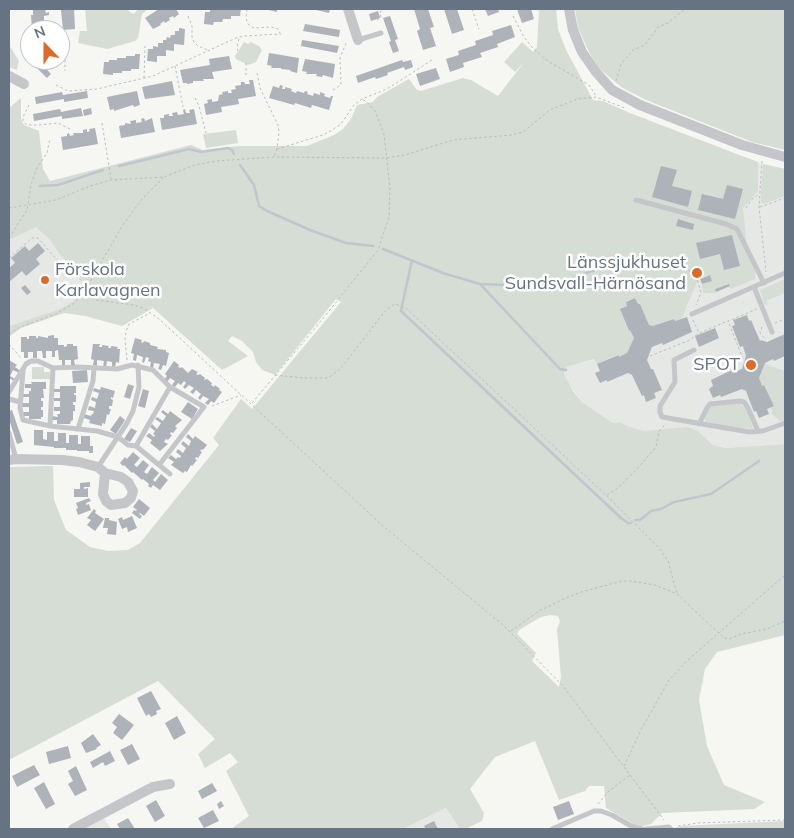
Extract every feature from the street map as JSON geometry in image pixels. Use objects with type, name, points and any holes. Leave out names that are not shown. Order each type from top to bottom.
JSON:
[{"type":"street","points":[[348,9],[358,40]]},
{"type":"street","points":[[569,9],[573,30],[582,52],[612,90],[640,105],[742,145],[785,157]]},
{"type":"street","points":[[9,76],[24,84]]},
{"type":"street","points":[[12,459],[71,461],[102,470]]},
{"type":"street","points":[[74,829],[153,786],[170,784]]},
{"type":"lane","points":[[358,40],[382,33]]},
{"type":"lane","points":[[636,200],[726,224],[737,229],[765,282]]},
{"type":"lane","points":[[692,316],[785,273]]},
{"type":"lane","points":[[754,287],[771,329]]},
{"type":"lane","points":[[694,350],[674,360],[675,382],[660,406],[662,417],[739,430],[758,431],[785,423]]},
{"type":"lane","points":[[9,392],[31,361],[38,361],[53,368],[122,369],[138,365],[153,370],[170,387],[204,407],[159,465]]},
{"type":"lane","points":[[102,470],[127,423],[138,396],[140,375],[138,365]]},
{"type":"lane","points":[[25,367],[20,402],[23,420],[50,426],[106,432],[118,437],[128,445],[136,446],[170,474]]},
{"type":"lane","points":[[50,426],[53,368]]},
{"type":"lane","points":[[78,429],[93,381],[94,368]]},
{"type":"lane","points":[[136,446],[170,387]]},
{"type":"lane","points":[[9,399],[20,402]]},
{"type":"lane","points":[[699,424],[710,404],[740,401],[744,402],[748,408],[758,431]]},
{"type":"lane","points":[[9,433],[12,459]]},
{"type":"lane","points":[[552,829],[594,811],[601,811],[631,826],[644,829],[670,828]]},
{"type":"path","points":[[56,85],[68,91],[97,90],[144,79],[239,37],[281,34],[278,30],[271,27],[254,28],[248,24],[246,9]]},
{"type":"path","points":[[377,20],[381,18],[380,12],[384,9]]},
{"type":"path","points":[[472,9],[479,29]]},
{"type":"path","points":[[612,90],[621,64],[633,50],[645,45],[658,27],[668,23],[685,9]]},
{"type":"path","points":[[188,16],[192,26],[194,42],[208,50]]},
{"type":"path","points":[[513,16],[524,37],[532,47],[546,60],[588,85],[596,97]]},
{"type":"path","points":[[238,51],[239,37]]},
{"type":"path","points":[[333,90],[341,85],[340,58],[347,42]]},
{"type":"path","points":[[144,79],[145,46]]},
{"type":"path","points":[[277,149],[332,130],[341,124],[354,105],[362,99],[387,89],[432,60]]},
{"type":"path","points":[[246,64],[246,76]]},
{"type":"path","points":[[175,66],[183,107]]},
{"type":"path","points":[[257,73],[260,88],[278,125],[277,149],[274,157]]},
{"type":"path","points":[[9,208],[56,200],[90,186],[111,180],[164,177],[195,165],[216,161],[274,157],[386,158],[405,155],[453,140],[512,135],[523,132],[550,110],[577,99],[596,97],[633,111]]},
{"type":"path","points":[[195,98],[206,133]]},
{"type":"path","points":[[251,403],[378,250],[390,217],[390,188],[384,134],[379,119],[368,103],[362,99]]},
{"type":"path","points":[[29,105],[23,117],[23,121],[27,124],[39,126],[58,123],[70,129]]},
{"type":"path","points":[[102,123],[111,180]]},
{"type":"path","points":[[9,238],[27,210],[31,184],[37,168],[47,154],[50,138]]},
{"type":"path","points":[[762,160],[759,207],[765,282]]},
{"type":"path","points":[[9,334],[20,327],[56,314],[73,304],[82,295],[123,225],[142,199],[164,177]]},
{"type":"path","points":[[746,208],[751,200],[760,194]]},
{"type":"path","points":[[759,207],[785,198]]},
{"type":"path","points":[[9,258],[32,238],[38,238],[64,268],[88,285]]},
{"type":"path","points":[[688,270],[696,275],[701,293],[692,316],[699,333]]},
{"type":"path","points":[[82,295],[96,300],[134,305],[158,318],[383,526],[510,631],[563,686],[670,828],[698,823],[785,820]]},
{"type":"path","points":[[275,375],[304,378],[326,378],[331,376],[341,368],[386,310],[395,304],[406,308],[666,555],[677,594]]},
{"type":"path","points":[[650,356],[690,340],[694,335],[760,308]]},
{"type":"path","points":[[128,366],[124,339],[129,324],[150,313]]},
{"type":"path","points":[[771,329],[785,319]]},
{"type":"path","points":[[728,322],[743,359]]},
{"type":"path","points":[[9,344],[25,367]]},
{"type":"path","points":[[204,407],[214,406],[242,395]]},
{"type":"path","points":[[606,496],[618,488],[656,447],[659,431],[671,419]]},
{"type":"path","points":[[624,767],[642,728],[669,680],[785,575]]},
{"type":"path","points":[[510,631],[539,612],[566,598],[622,581],[655,585],[677,594],[724,638],[729,639],[741,634],[772,627],[785,621]]},
{"type":"path","points":[[594,811],[608,792],[631,775]]},
{"type":"shaded area","points":[[85,9],[127,9],[134,14],[138,9],[148,9],[142,14],[138,38],[135,41],[107,49],[78,43],[80,31],[87,31]]},
{"type":"shaded area","points":[[539,9],[556,9],[558,29],[566,50],[593,100],[603,101],[629,113],[758,162],[758,191],[743,208],[747,249],[756,271],[755,279],[731,289],[728,284],[715,289],[716,293],[703,293],[702,284],[712,281],[710,275],[699,277],[682,318],[653,326],[649,325],[640,304],[638,304],[635,298],[626,301],[627,306],[620,309],[628,331],[630,330],[634,338],[627,353],[597,364],[594,359],[566,367],[564,374],[573,391],[582,402],[613,423],[620,422],[645,431],[687,427],[698,431],[713,445],[725,448],[785,444],[785,635],[717,652],[705,669],[699,700],[707,746],[724,785],[765,802],[754,809],[662,813],[651,824],[635,825],[606,808],[604,786],[589,786],[585,791],[559,800],[535,741],[495,757],[470,789],[484,813],[482,821],[465,829],[460,829],[446,808],[403,829],[231,829],[249,816],[226,771],[238,762],[230,753],[205,768],[198,754],[215,739],[158,681],[9,760],[9,467],[53,466],[54,500],[66,530],[90,547],[108,551],[128,550],[140,543],[219,445],[213,438],[241,399],[252,409],[341,302],[336,299],[275,375],[262,370],[256,362],[253,352],[242,341],[232,336],[228,341],[248,356],[222,370],[153,308],[122,326],[85,316],[64,313],[21,328],[9,337],[9,326],[60,309],[72,302],[81,293],[86,284],[60,255],[50,240],[36,227],[9,240],[9,108],[21,98],[21,119],[24,125],[39,131],[43,169],[50,181],[191,145],[203,150],[239,146],[307,146],[334,135],[343,129],[351,119],[357,105],[373,102],[377,97],[409,79],[416,89],[421,91],[463,78],[471,80],[498,96],[525,61],[515,72],[504,62],[522,42],[533,52],[537,47]],"holes":[[[558,616],[560,621],[557,629],[561,677],[559,687],[532,661],[536,653],[517,634],[519,630],[541,617]]]},
{"type":"shaded area","points":[[575,9],[785,9],[785,150],[752,142],[646,100],[621,87],[600,69],[590,54],[578,28]]},
{"type":"shaded area","points":[[244,42],[248,44],[251,42],[262,50],[256,62],[248,65],[236,59],[235,56]]},
{"type":"shaded area","points":[[9,45],[19,61],[17,70],[9,67]]},
{"type":"shaded area","name":"Länssjukhuset Sundsvall-Härnösand","points":[[598,100],[725,150],[763,164],[785,169],[785,444],[725,448],[713,445],[698,431],[645,431],[620,422],[613,423],[582,402],[568,383],[564,374],[566,367],[595,359]]},
{"type":"shaded area","points":[[236,130],[238,143],[206,148],[203,134]]},
{"type":"shaded area","points":[[763,164],[785,169],[785,196],[763,204],[761,202],[761,192]]},
{"type":"shaded area","name":"Förskola Karlavagnen","points":[[36,226],[86,284],[81,293],[72,302],[60,309],[9,326],[9,240]]},
{"type":"shaded area","points":[[785,279],[785,293],[766,301],[768,306],[765,305],[760,290]]},
{"type":"shaded area","points":[[765,363],[785,371],[785,420],[780,421],[772,414],[771,407],[774,406],[759,378]]},
{"type":"shaded area","points":[[32,367],[44,367],[44,372],[50,372],[50,379],[32,379]]},
{"type":"shaded area","points":[[740,403],[747,411],[753,429],[707,423],[704,419],[710,407],[715,404]]},
{"type":"shaded area","points":[[446,808],[460,829],[403,829]]},
{"type":"shaded area","points":[[103,817],[111,829],[81,829]]},
{"type":"shaded area","points":[[785,821],[785,829],[675,828],[681,826]]},
{"type":"building","points":[[33,9],[45,9],[46,13],[49,12],[49,15],[44,16],[44,20],[31,20],[31,15],[33,15]]},
{"type":"building","points":[[74,9],[75,29],[70,29],[70,20],[62,20],[61,10]]},
{"type":"building","points":[[159,9],[176,9],[179,14],[174,18],[173,16],[169,18],[170,20],[165,23],[164,21],[153,29],[145,18]]},
{"type":"building","points":[[241,9],[240,16],[231,16],[231,19],[214,22],[213,25],[204,24],[205,12],[210,12],[210,10]]},
{"type":"building","points":[[264,9],[277,9],[277,12]]},
{"type":"building","points":[[312,9],[330,9],[329,13]]},
{"type":"building","points":[[414,9],[428,9],[434,27],[430,28],[436,46],[423,50],[417,31],[420,29]]},
{"type":"building","points":[[444,9],[457,9],[464,30],[452,34]]},
{"type":"building","points":[[485,9],[498,9],[499,12],[488,16]]},
{"type":"building","points":[[517,9],[531,9],[534,19],[522,23]]},
{"type":"building","points":[[378,11],[380,18],[371,21],[369,14]]},
{"type":"building","points":[[390,16],[398,39],[395,40],[399,51],[393,53],[383,18]]},
{"type":"building","points":[[305,24],[340,30],[339,37],[303,31]]},
{"type":"building","points":[[511,25],[515,37],[497,44],[498,47],[480,53],[482,57],[463,63],[464,67],[450,72],[446,59],[459,55],[458,51],[476,45],[475,41],[493,35],[492,31]]},
{"type":"building","points":[[179,28],[185,29],[184,45],[174,44],[174,51],[166,50],[166,56],[157,56],[157,62],[147,61],[148,49],[153,49],[153,46],[158,47],[158,43],[163,43],[163,40],[166,40],[167,37],[170,38],[171,35],[175,35],[175,31],[179,31]]},
{"type":"building","points":[[302,40],[339,46],[337,53],[301,46]]},
{"type":"building","points":[[269,53],[299,58],[297,73],[281,68],[271,68],[272,66],[267,65]]},
{"type":"building","points":[[135,54],[140,54],[139,69],[113,73],[113,75],[103,74],[104,62],[117,60],[117,58],[126,58],[126,56],[135,56]]},
{"type":"building","points":[[229,56],[232,69],[212,72],[214,79],[203,79],[204,81],[193,81],[193,83],[187,84],[183,83],[180,70],[210,65],[209,59]]},
{"type":"building","points":[[305,59],[335,64],[333,78],[323,75],[322,77],[316,76],[317,74],[306,74],[307,72],[302,71]]},
{"type":"building","points":[[402,60],[403,62],[411,60],[413,67],[405,70],[404,67],[387,73],[388,75],[358,83],[356,76]]},
{"type":"building","points":[[436,68],[440,79],[420,86],[416,74]]},
{"type":"building","points":[[39,70],[47,70],[51,74],[47,78]]},
{"type":"building","points":[[249,80],[253,80],[256,96],[238,99],[239,104],[221,107],[222,112],[206,115],[204,104],[208,103],[207,100],[212,99],[212,102],[218,101],[219,95],[223,94],[222,92],[228,91],[228,93],[232,93],[231,90],[236,89],[235,86],[241,85],[241,82],[250,84]]},
{"type":"building","points":[[172,81],[175,95],[145,99],[142,87]]},
{"type":"building","points":[[280,85],[283,86],[282,89],[285,89],[285,87],[292,89],[291,91],[296,93],[297,91],[304,93],[305,91],[313,96],[314,93],[320,95],[320,92],[330,98],[333,96],[329,110],[312,105],[311,108],[295,103],[294,105],[269,98],[273,86],[279,88]]},
{"type":"building","points":[[87,91],[88,98],[64,102],[64,99],[36,104],[35,97],[62,92],[63,95]]},
{"type":"building","points":[[137,91],[140,105],[134,107],[133,105],[114,111],[114,109],[110,110],[107,97]]},
{"type":"building","points":[[81,108],[83,116],[62,119],[62,116],[34,121],[33,114],[60,109],[61,112]]},
{"type":"building","points":[[91,108],[92,114],[84,116],[83,110]]},
{"type":"building","points":[[185,109],[186,113],[190,113],[189,110],[194,109],[197,124],[162,130],[160,118],[164,118],[164,115],[169,114],[169,116],[173,116],[172,113],[177,112],[178,115],[184,114],[183,110]]},
{"type":"building","points":[[144,118],[145,121],[152,118],[155,132],[121,138],[119,126],[125,125],[125,123],[131,124],[130,121],[142,122],[141,119]]},
{"type":"building","points":[[95,128],[98,144],[63,150],[61,137],[67,136],[69,133],[70,136],[74,135],[73,133],[83,133],[83,130],[87,129],[87,132],[90,131],[89,129]]},
{"type":"building","points":[[661,166],[677,170],[672,186],[692,191],[688,207],[652,197]]},
{"type":"building","points":[[727,185],[743,189],[735,219],[698,210],[702,194],[723,199]]},
{"type":"building","points":[[678,219],[694,224],[693,230],[676,226]]},
{"type":"building","points":[[732,235],[740,266],[724,270],[720,254],[700,259],[696,243]]},
{"type":"building","points":[[38,243],[45,251],[36,259],[40,264],[26,276],[22,271],[9,282],[9,268],[15,263],[11,258],[25,246],[29,251]]},
{"type":"building","points":[[710,275],[712,281],[702,284],[700,279]]},
{"type":"building","points":[[729,284],[730,286],[716,292],[715,289]]},
{"type":"building","points":[[25,285],[31,292],[27,295],[21,288]]},
{"type":"building","points":[[635,298],[638,304],[640,304],[649,325],[653,326],[687,317],[692,332],[663,345],[662,343],[652,347],[647,360],[662,390],[654,393],[656,398],[646,402],[632,375],[628,373],[600,383],[595,373],[600,371],[597,364],[627,353],[634,338],[620,309],[627,306],[626,302]]},
{"type":"building","points":[[747,315],[760,341],[767,342],[785,334],[785,356],[765,363],[759,378],[774,406],[767,409],[769,414],[759,418],[756,411],[754,412],[746,391],[742,389],[713,398],[709,389],[713,386],[711,380],[732,370],[733,372],[742,369],[746,356],[743,346],[740,347],[732,326],[735,325],[733,320]]},
{"type":"building","points":[[715,328],[719,338],[699,347],[695,336]]},
{"type":"building","points":[[54,335],[54,338],[58,338],[58,345],[64,345],[64,347],[67,344],[73,344],[73,346],[77,346],[78,359],[74,360],[75,365],[71,366],[71,360],[65,360],[65,366],[62,366],[58,350],[55,351],[55,357],[52,357],[52,351],[46,351],[46,358],[43,358],[42,351],[37,351],[37,358],[33,358],[33,352],[28,352],[28,358],[24,358],[24,352],[21,352],[21,337],[27,337],[27,339],[29,339],[29,336],[48,338],[48,336]]},
{"type":"building","points":[[135,338],[142,340],[141,342],[143,343],[144,341],[158,347],[157,349],[166,350],[169,353],[166,366],[163,365],[161,370],[158,369],[160,364],[154,363],[153,368],[150,367],[151,362],[148,361],[149,358],[146,357],[144,363],[142,362],[143,357],[137,355],[136,361],[133,360],[134,354],[131,353]]},
{"type":"building","points":[[93,344],[100,344],[99,347],[102,347],[102,345],[109,346],[108,348],[111,348],[111,346],[120,349],[119,363],[116,362],[115,368],[112,367],[112,362],[107,361],[106,367],[103,367],[104,361],[97,360],[97,366],[93,365],[94,360],[91,359]]},
{"type":"building","points":[[9,360],[17,365],[15,367],[21,371],[19,373],[13,370],[10,376],[15,379],[14,381],[9,378]]},
{"type":"building","points":[[174,361],[179,365],[178,367],[182,367],[188,373],[192,369],[198,372],[196,374],[200,374],[205,378],[204,380],[207,379],[212,383],[211,385],[214,387],[215,385],[220,389],[222,392],[214,403],[211,401],[208,405],[205,403],[209,399],[203,396],[200,400],[198,398],[201,394],[196,390],[193,394],[190,392],[194,388],[189,385],[185,389],[183,387],[186,383],[184,381],[181,385],[178,383],[175,387],[172,385],[175,381],[170,378],[167,382],[164,380],[167,376],[165,374]]},
{"type":"building","points":[[87,370],[88,382],[73,383],[72,371]]},
{"type":"building","points":[[31,382],[46,382],[46,389],[43,389],[44,398],[41,398],[41,401],[43,401],[41,410],[43,410],[43,417],[41,419],[29,419],[29,416],[22,416],[22,412],[29,412],[29,407],[22,407],[22,403],[29,403],[29,397],[23,397],[23,394],[29,394],[29,391],[31,391],[31,388],[25,388],[25,384],[32,384]]},
{"type":"building","points":[[128,384],[134,386],[130,399],[124,397]]},
{"type":"building","points":[[60,386],[76,386],[76,393],[74,395],[76,395],[76,402],[73,402],[75,411],[73,411],[73,420],[70,424],[57,424],[57,420],[51,420],[52,416],[58,417],[57,414],[60,414],[60,411],[54,411],[54,407],[60,407],[60,401],[54,401],[54,398],[60,398],[60,392],[54,392],[54,389],[60,389]]},
{"type":"building","points":[[101,387],[115,391],[113,398],[111,397],[113,400],[112,406],[109,406],[109,409],[111,409],[109,415],[107,414],[105,424],[102,423],[102,426],[89,423],[90,420],[84,418],[84,414],[91,416],[93,414],[94,411],[88,410],[89,406],[95,408],[96,402],[91,400],[92,397],[97,399],[99,393],[93,391],[94,388],[100,390]]},
{"type":"building","points":[[143,389],[149,391],[145,408],[138,406]]},
{"type":"building","points":[[188,402],[198,409],[192,419],[181,412]]},
{"type":"building","points":[[12,410],[23,442],[17,444],[9,419],[9,411]]},
{"type":"building","points":[[163,410],[168,414],[170,411],[182,420],[175,426],[177,428],[173,433],[171,432],[170,434],[172,435],[168,440],[166,439],[164,442],[168,444],[160,451],[150,443],[152,440],[146,436],[149,433],[154,437],[155,431],[150,427],[152,424],[157,429],[161,423],[155,419],[157,417],[163,421],[166,416],[161,412]]},
{"type":"building","points":[[120,416],[125,420],[116,434],[110,430]]},
{"type":"building","points":[[131,428],[137,431],[130,442],[124,439]]},
{"type":"building","points":[[34,430],[43,430],[43,439],[47,440],[47,432],[54,432],[54,441],[58,441],[58,433],[66,433],[66,443],[69,443],[69,435],[78,435],[78,444],[81,444],[81,436],[90,436],[90,446],[93,446],[93,453],[34,445]]},
{"type":"building","points":[[188,434],[193,439],[195,436],[207,445],[200,451],[202,452],[198,458],[196,457],[195,459],[197,460],[187,472],[183,473],[171,465],[174,462],[168,458],[171,455],[176,459],[180,458],[181,456],[176,452],[178,449],[183,453],[186,448],[181,444],[183,441],[189,446],[191,441],[186,437]]},
{"type":"building","points":[[133,452],[140,458],[134,465],[137,467],[143,460],[149,465],[144,472],[147,474],[152,467],[159,473],[153,480],[155,482],[161,474],[168,480],[160,490],[153,485],[151,488],[148,486],[149,484],[143,479],[120,463]]},
{"type":"building","points":[[90,482],[90,487],[84,487],[84,489],[88,488],[88,497],[74,497],[74,489],[80,489],[80,483]]},
{"type":"building","points":[[89,498],[91,501],[86,503],[86,505],[89,504],[91,510],[78,515],[76,503]]},
{"type":"building","points":[[139,499],[150,508],[144,516],[139,514],[142,516],[140,519],[132,513],[134,510],[137,510],[133,507]]},
{"type":"building","points":[[94,509],[95,513],[104,519],[95,531],[87,525],[91,520],[87,518]]},
{"type":"building","points":[[132,516],[137,528],[128,532],[127,527],[122,529],[118,519],[122,517],[123,520]]},
{"type":"building","points":[[105,518],[117,522],[116,535],[107,534],[108,528],[103,528]]},
{"type":"building","points":[[151,691],[161,709],[156,711],[157,714],[151,717],[149,714],[146,716],[137,698]]},
{"type":"building","points":[[119,714],[134,725],[122,740],[113,733],[117,727],[112,723]]},
{"type":"building","points":[[177,716],[186,733],[174,740],[165,723]]},
{"type":"building","points":[[93,734],[101,745],[97,749],[86,753],[81,743]]},
{"type":"building","points":[[132,744],[140,759],[128,765],[120,750]]},
{"type":"building","points":[[68,746],[71,758],[49,764],[46,752]]},
{"type":"building","points":[[110,751],[115,761],[105,766],[103,762],[93,768],[90,762]]},
{"type":"building","points":[[34,765],[40,775],[17,787],[12,776]]},
{"type":"building","points":[[76,766],[87,790],[75,796],[68,784],[73,781],[68,771]]},
{"type":"building","points":[[44,782],[55,804],[46,809],[34,788]]},
{"type":"building","points":[[212,783],[217,791],[202,799],[198,791]]},
{"type":"building","points":[[156,800],[165,816],[155,822],[146,806]]},
{"type":"building","points":[[221,801],[224,806],[219,809],[217,804]]},
{"type":"building","points":[[569,801],[574,814],[558,820],[553,807]]},
{"type":"building","points":[[213,810],[219,821],[204,828],[198,818]]},
{"type":"building","points":[[128,818],[135,829],[120,829],[117,824]]},
{"type":"building","points":[[434,821],[438,829],[426,829],[424,826]]},
{"type":"waterway","points":[[119,166],[189,149],[201,152],[228,148],[234,154]]},
{"type":"waterway","points":[[240,165],[254,185],[259,206],[267,211],[346,243],[373,246]]},
{"type":"waterway","points":[[40,186],[58,185],[103,170]]},
{"type":"waterway","points":[[383,249],[443,273],[480,284],[506,285],[533,283],[543,285],[561,282],[643,256]]},
{"type":"waterway","points":[[412,260],[401,311],[621,518],[631,523]]},
{"type":"waterway","points":[[480,284],[560,369],[566,370]]},
{"type":"waterway","points":[[635,520],[640,520],[651,511],[661,509],[674,502],[711,494],[759,461]]},
{"type":"place","name":"Länssjukhuset Sundsvall-Härnösand","points":[[697,273]]},
{"type":"place","name":"Förskola Karlavagnen","points":[[45,280]]},
{"type":"place","name":"SPOT","points":[[751,365]]}]
